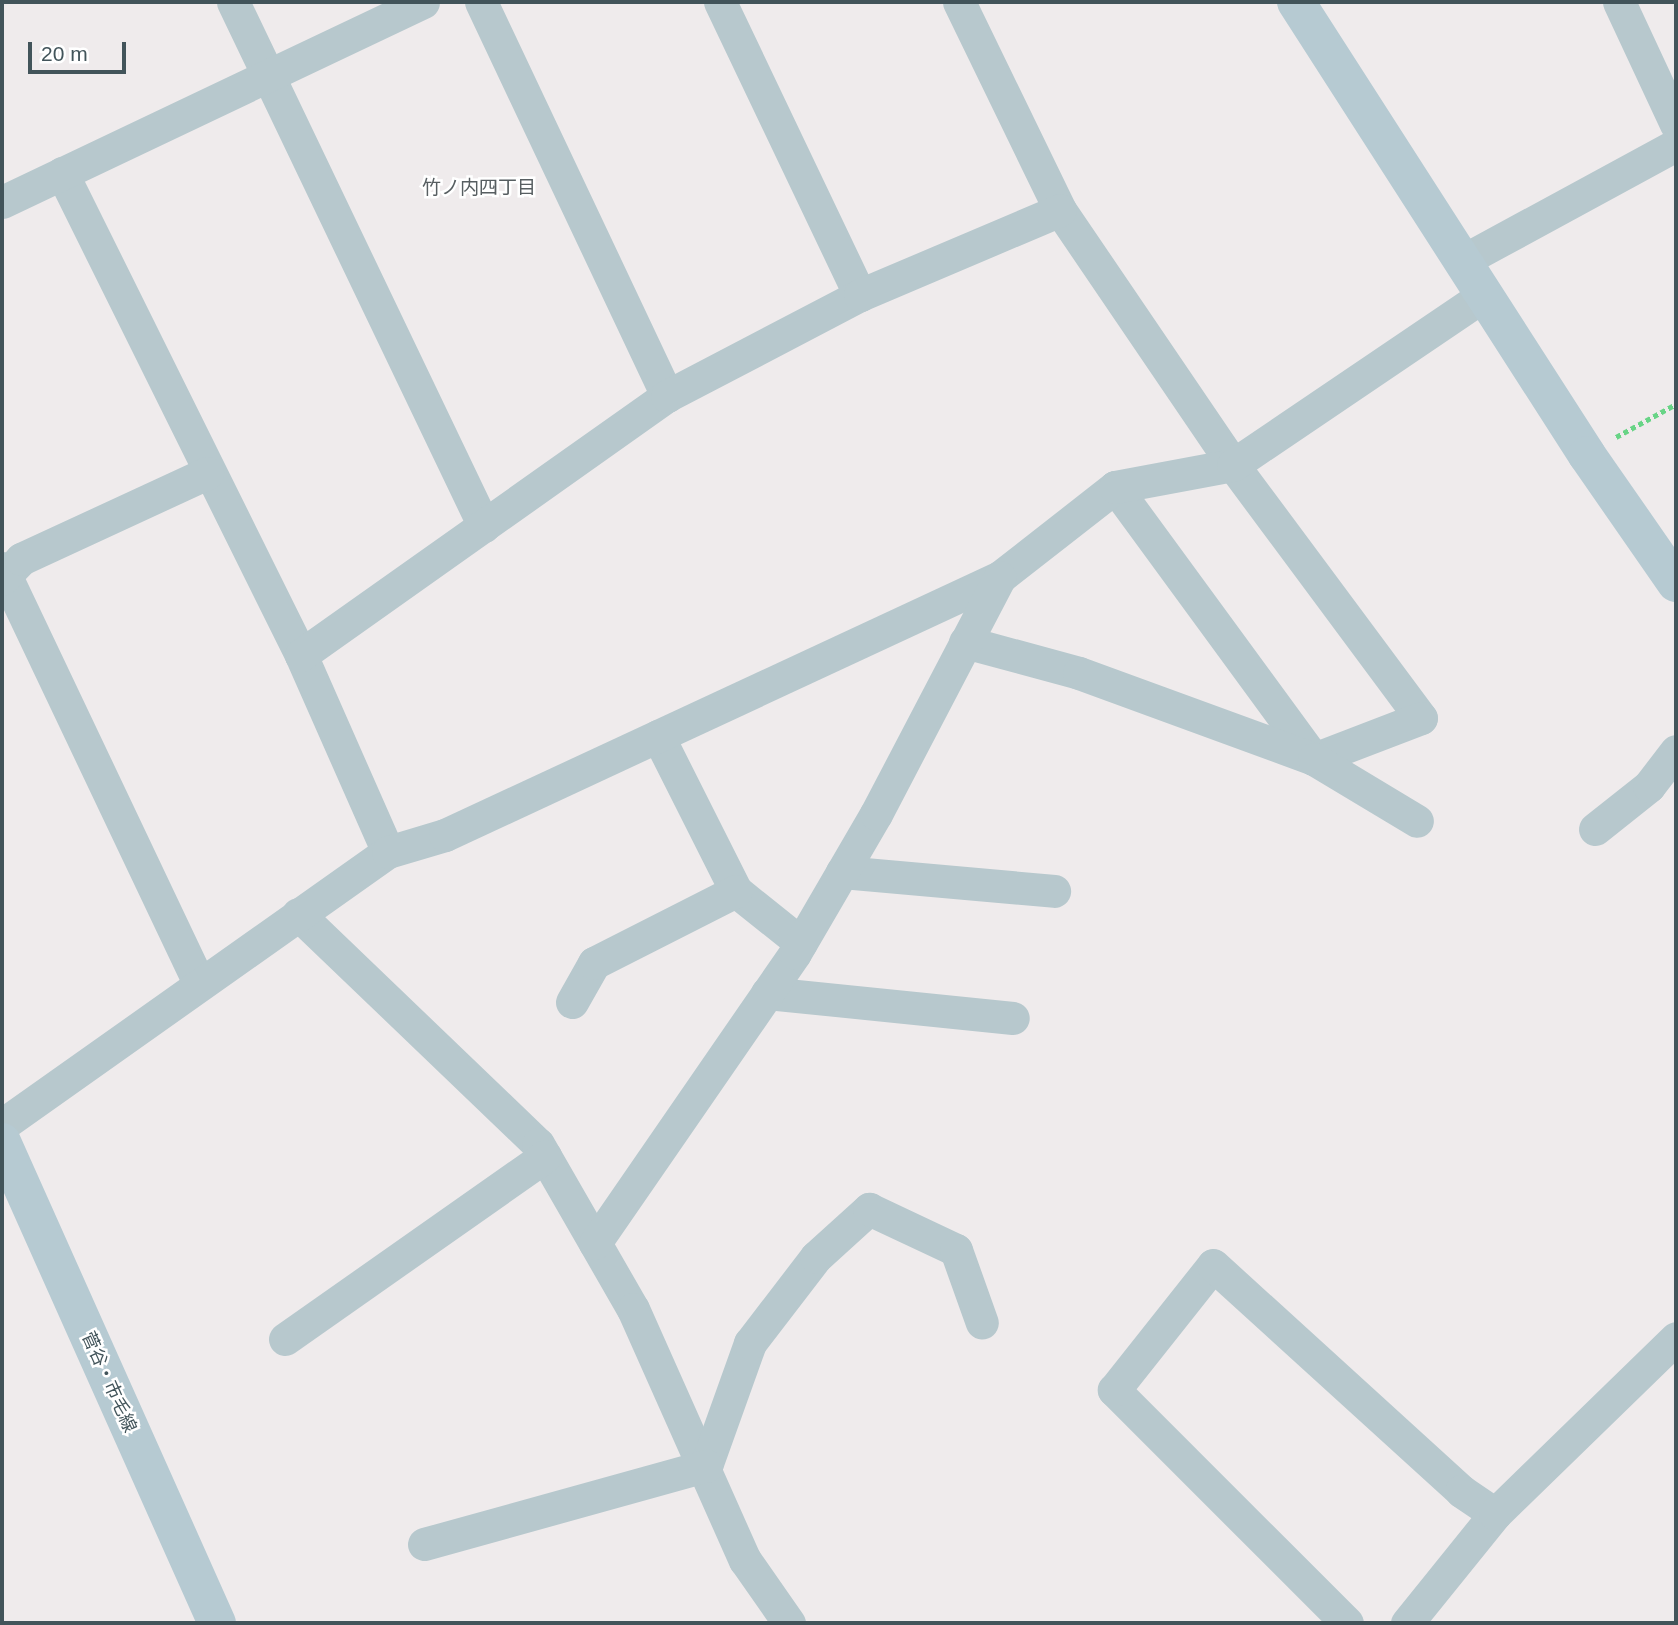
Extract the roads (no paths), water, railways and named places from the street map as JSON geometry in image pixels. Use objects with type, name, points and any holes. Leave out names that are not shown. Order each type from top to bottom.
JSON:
[{"type":"street","points":[[233,2],[484,526]]},
{"type":"street","points":[[2,202],[423,2]]},
{"type":"street","points":[[481,2],[667,396]]},
{"type":"street","points":[[720,2],[860,295]]},
{"type":"street","points":[[959,2],[1060,210],[1233,465],[1421,719],[1314,760]]},
{"type":"street","points":[[1296,2],[1587,455],[1676,583]]},
{"type":"street","points":[[1619,2],[1676,124]]},
{"type":"street","points":[[1464,260],[1676,145]]},
{"type":"street","points":[[62,173],[207,473],[301,655],[388,852]]},
{"type":"street","points":[[301,655],[667,396],[860,295],[1060,210]]},
{"type":"street","points":[[2,1125],[200,982],[388,852],[445,835],[1000,577],[1115,486],[1233,465],[1486,294]]},
{"type":"street","points":[[200,982],[3,575],[20,559],[207,473]]},
{"type":"street","points":[[1115,486],[1314,760]]},
{"type":"street","points":[[595,1243],[801,943],[842,872],[1000,577]]},
{"type":"street","points":[[965,642],[1079,673],[1314,760],[1417,821]]},
{"type":"street","points":[[658,736],[736,891],[801,943]]},
{"type":"street","points":[[1595,829],[1649,786],[1676,751]]},
{"type":"street","points":[[842,872],[1054,891]]},
{"type":"street","points":[[572,1002],[594,963],[736,891]]},
{"type":"street","points":[[298,914],[538,1144],[633,1309],[706,1465],[745,1560],[789,1623]]},
{"type":"street","points":[[767,993],[1013,1018]]},
{"type":"street","name":"菅谷・市毛線","points":[[2,1142],[217,1623]]},
{"type":"street","points":[[285,1339],[545,1156]]},
{"type":"street","points":[[706,1465],[750,1343],[816,1257],[869,1209],[956,1250],[982,1323]]},
{"type":"street","points":[[1347,1623],[1114,1390],[1213,1265],[1461,1491],[1495,1514]]},
{"type":"street","points":[[1408,1623],[1495,1514],[1676,1338]]},
{"type":"street","points":[[424,1544],[706,1465]]},
{"type":"district","name":"竹ノ内四丁目","points":[[479,188]]}]
